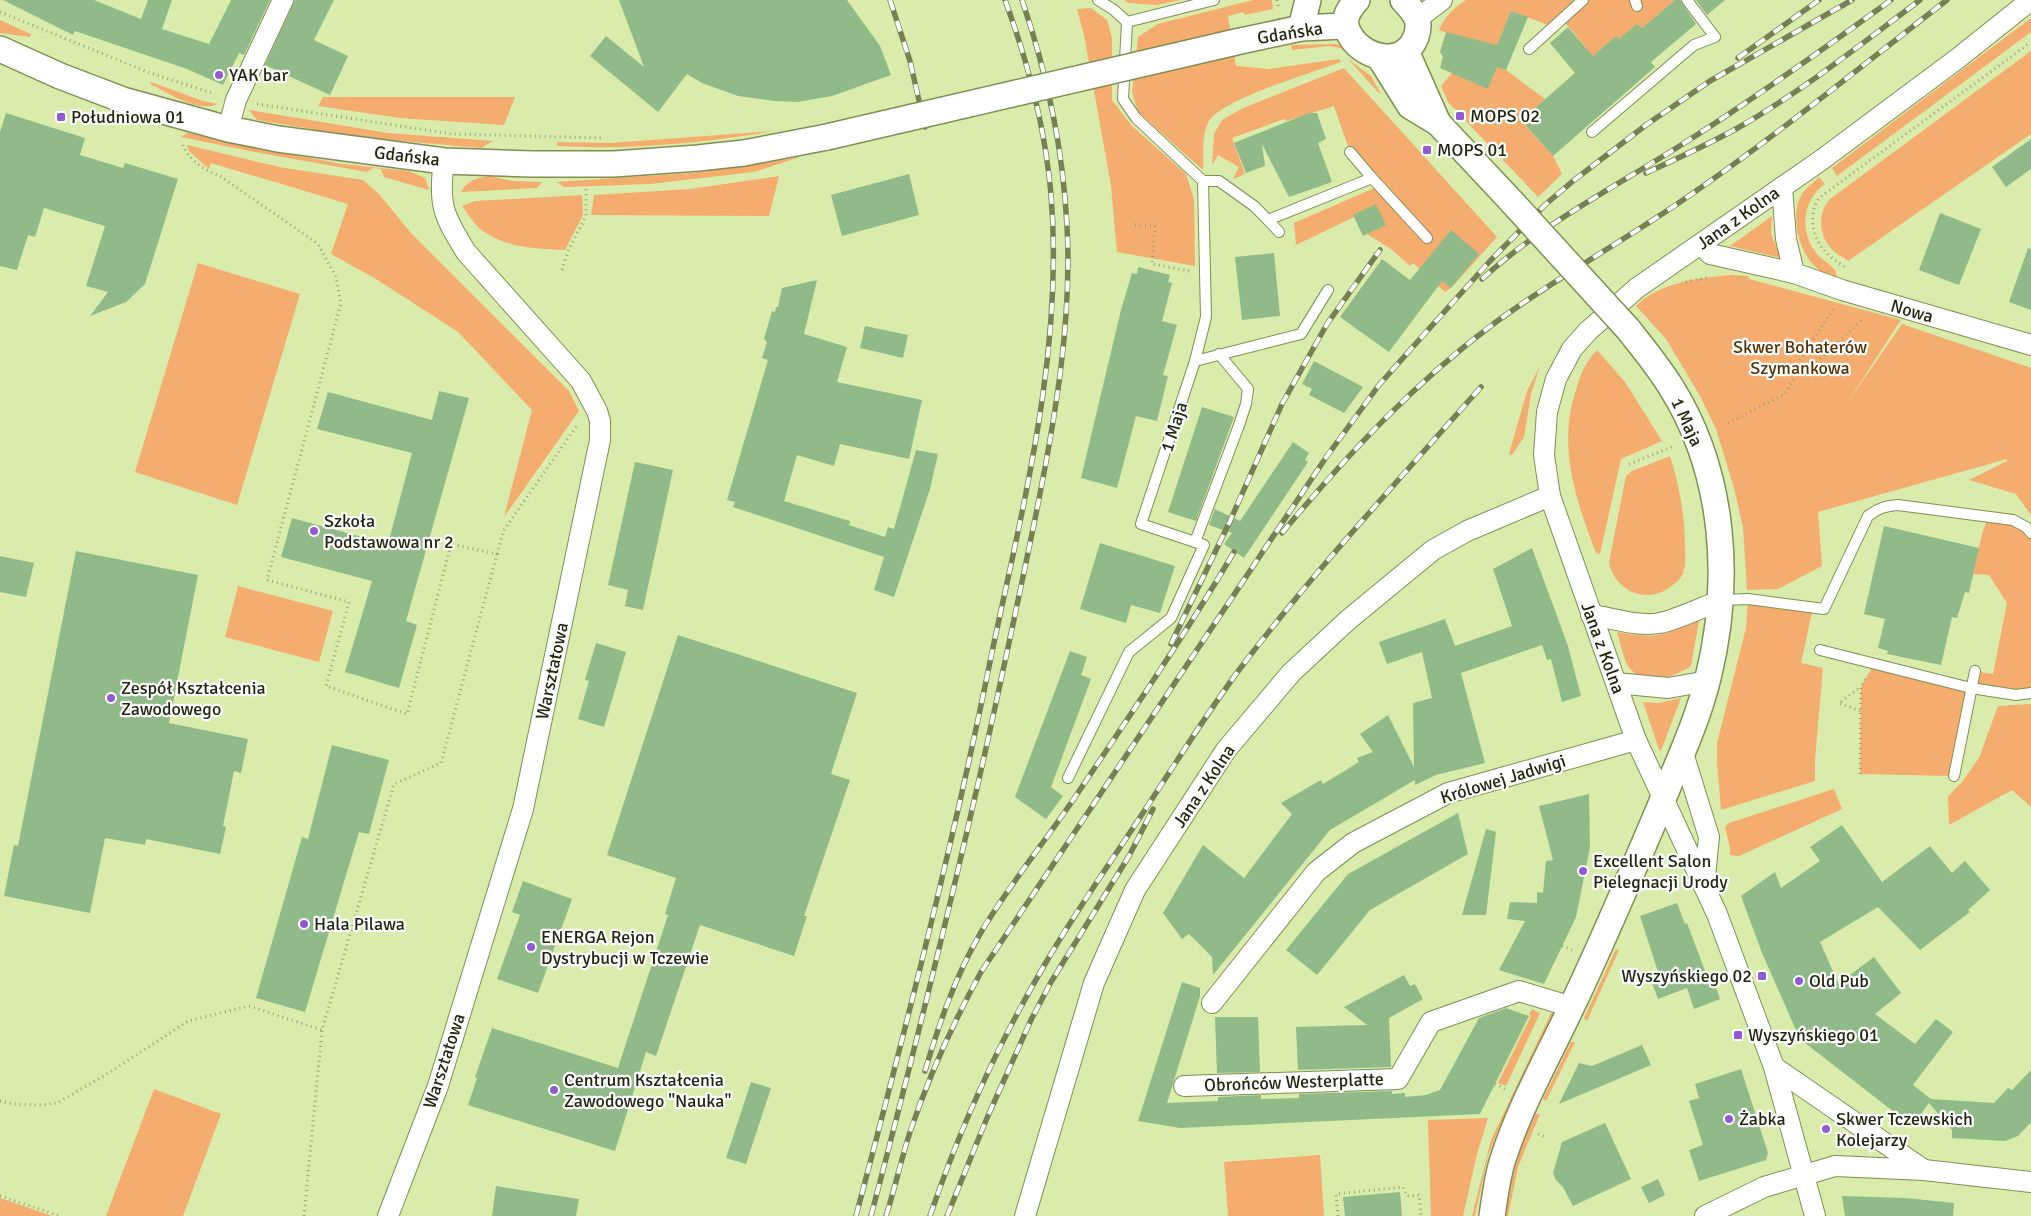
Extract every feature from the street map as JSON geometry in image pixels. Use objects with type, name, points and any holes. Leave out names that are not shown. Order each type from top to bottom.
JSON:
[{"type":"street","points":[[228,129],[236,100],[283,0]]},
{"type":"street","points":[[1301,28],[1308,0]]},
{"type":"street","points":[[1347,8],[1354,42],[1371,55],[1380,58],[1394,57],[1406,51],[1414,42],[1418,30],[1410,9],[1442,0]]},
{"type":"street","name":"Jana z Kolna","points":[[1815,1216],[1774,1067],[1717,914],[1636,740],[1550,496],[1544,455],[1547,412],[1556,379],[1572,349],[1637,288],[1782,187],[1957,59],[2031,0]]},
{"type":"street","name":"Gdańska","points":[[0,49],[60,76],[122,100],[228,129],[278,139],[444,161],[614,164],[744,153],[828,138],[1301,28],[1347,8]]},
{"type":"street","points":[[1406,51],[1438,123]]},
{"type":"street","points":[[1380,58],[1410,106],[1438,123]]},
{"type":"street","name":"1 Maja","points":[[1438,123],[1628,329],[1671,388],[1696,437],[1715,498],[1721,541],[1722,600],[1718,632],[1708,681],[1683,753],[1663,798]]},
{"type":"street","name":"Warsztatowa","points":[[388,1216],[438,1086],[523,809],[600,440],[600,421],[597,411],[580,381],[466,252],[453,230],[440,198],[444,161]]},
{"type":"street","points":[[1782,187],[1786,238],[1794,273]]},
{"type":"street","name":"Nowa","points":[[1702,244],[1710,254],[1794,273],[1842,290],[2031,345]]},
{"type":"street","name":"Jana z Kolna","points":[[1030,1213],[1094,983],[1135,890],[1226,750],[1291,673],[1348,620],[1433,550],[1467,531],[1550,496]]},
{"type":"street","points":[[1591,615],[1631,623],[1660,623],[1722,600]]},
{"type":"street","points":[[1616,683],[1668,688],[1708,681]]},
{"type":"street","name":"Królowej Jadwigi","points":[[1212,1004],[1316,872],[1352,843],[1448,792],[1636,740]]},
{"type":"street","points":[[1683,753],[1709,837],[1704,888]]},
{"type":"street","points":[[1492,1216],[1502,1161],[1521,1113],[1617,909],[1663,798]]},
{"type":"street","name":"Obrońców Westerplatte","points":[[1184,1086],[1398,1079],[1430,1022],[1519,991],[1572,1007]]},
{"type":"street","points":[[1774,1067],[1924,1170]]},
{"type":"street","points":[[1705,1216],[1764,1187],[1835,1166],[1924,1170],[2031,1182]]},
{"type":"lane","points":[[1098,0],[1114,10],[1127,22]]},
{"type":"lane","points":[[1127,22],[1214,0]]},
{"type":"lane","points":[[1529,49],[1583,0]]},
{"type":"lane","points":[[1592,132],[1694,45],[1715,37],[1688,0]]},
{"type":"lane","points":[[1127,22],[1123,99],[1136,118],[1203,181],[1219,181],[1254,206],[1278,232]]},
{"type":"lane","points":[[1350,152],[1426,238]]},
{"type":"lane","points":[[1268,220],[1372,178]]},
{"type":"lane","name":"1 Maja","points":[[1196,542],[1141,524],[1196,361],[1206,317],[1203,181]]},
{"type":"lane","points":[[1196,361],[1301,334],[1328,290]]},
{"type":"lane","points":[[1068,778],[1129,652],[1171,618],[1204,545],[1196,542],[1238,428],[1246,404],[1248,389],[1219,354]]},
{"type":"lane","points":[[1722,600],[1748,599],[1824,610],[1868,516],[1875,510],[1886,506],[1898,505],[2013,520],[2026,527],[2031,533]]},
{"type":"lane","points":[[1820,650],[1971,688],[2016,695],[2031,693]]},
{"type":"lane","points":[[1954,776],[1974,671]]},
{"type":"path","points":[[1277,0],[1278,6]]},
{"type":"path","points":[[0,12],[150,73],[218,95]]},
{"type":"path","points":[[1845,271],[1844,266],[1831,258],[1821,247],[1815,234],[1812,221],[1815,205],[1819,198],[2031,42]]},
{"type":"path","points":[[256,104],[452,134],[549,136]]},
{"type":"path","points":[[182,141],[184,147],[197,163],[208,172],[220,176],[318,244],[336,277],[341,303],[267,580],[349,602],[326,686],[407,714],[451,544],[497,554]]},
{"type":"path","points":[[562,270],[568,251],[586,216],[586,189]]},
{"type":"path","points":[[1135,225],[1155,226],[1152,264],[1205,274]]},
{"type":"path","points":[[1728,423],[1785,394],[1798,372],[1798,364],[1837,304]]},
{"type":"path","points":[[1798,372],[1808,370],[1870,312]]},
{"type":"path","points":[[304,1216],[322,1030],[394,784],[441,763],[504,530],[582,418]]},
{"type":"path","points":[[1629,464],[1662,450]]},
{"type":"path","points":[[1860,711],[1839,703],[1861,687],[1874,664]]},
{"type":"path","points":[[1860,774],[1861,687]]},
{"type":"path","points":[[1562,946],[1575,951]]},
{"type":"path","points":[[0,1101],[14,1104],[42,1105],[57,1103],[188,1021],[249,1006],[322,1030]]},
{"type":"path","points":[[1495,1084],[1510,1092]]},
{"type":"path","points":[[1538,1133],[1546,1137]]},
{"type":"path","points":[[1338,1216],[1336,1194],[1403,1187],[1406,1196],[1419,1195],[1421,1216]]},
{"type":"path","points":[[0,1196],[60,1216]]},
{"type":"green space","points":[[1124,0],[1181,0],[1157,5],[1128,3]]},
{"type":"green space","points":[[1253,0],[1272,0],[1273,9],[1228,16],[1236,66],[1269,69],[1339,59],[1341,62],[1250,95],[1217,113],[1206,126],[1203,145],[1203,170],[1138,112],[1132,92],[1138,37],[1158,24]]},
{"type":"green space","points":[[1466,0],[1675,0],[1642,28],[1637,24],[1630,30],[1624,44],[1616,36],[1590,59],[1585,46],[1562,19],[1553,27],[1511,11],[1494,53],[1485,62],[1506,70],[1545,99],[1521,121],[1553,156],[1562,174],[1538,197],[1448,102],[1441,86],[1462,61],[1448,33],[1439,30],[1450,13]]},
{"type":"green space","points":[[1091,8],[1107,20],[1112,38],[1112,100],[1132,126],[1186,174],[1194,199],[1195,266],[1117,252],[1111,186],[1084,35],[1077,9]]},
{"type":"green space","points":[[2031,18],[2031,32],[1837,176],[1832,168]]},
{"type":"green space","points":[[0,20],[31,34],[30,37],[0,33]]},
{"type":"green space","points":[[1336,44],[1346,47],[1345,49],[1330,46],[1292,50],[1291,45]]},
{"type":"green space","points":[[2031,51],[2031,134],[1848,261],[1830,247],[1825,240],[1821,219],[1830,199]]},
{"type":"green space","points":[[1348,59],[1371,76],[1381,94],[1378,92]]},
{"type":"green space","points":[[1344,68],[1497,237],[1451,288],[1445,292],[1413,263],[1410,266],[1391,249],[1367,234],[1386,225],[1354,217],[1296,245],[1294,223],[1379,186],[1350,152],[1334,106],[1286,121],[1284,119],[1232,138],[1245,174],[1233,179],[1239,167],[1218,155],[1212,165],[1214,134],[1222,120],[1243,108]]},
{"type":"green space","points":[[151,82],[203,101],[218,104],[201,106],[192,104],[174,97],[150,84]]},
{"type":"green space","points":[[323,97],[515,97],[504,125],[400,118],[318,106]]},
{"type":"green space","points":[[249,110],[388,133],[493,141],[481,148],[366,138],[257,120]]},
{"type":"green space","points":[[774,131],[720,139],[639,146],[557,146],[557,142],[610,143]]},
{"type":"green space","points":[[188,133],[342,164],[409,171],[425,178],[429,190],[384,177],[381,169],[373,168],[367,172],[181,137]]},
{"type":"green space","points":[[187,145],[279,167],[363,180],[379,194],[411,233],[569,391],[579,411],[504,517],[532,410],[458,332],[376,279],[331,254],[348,204],[211,163],[209,169],[189,151]]},
{"type":"green space","points":[[800,157],[754,172],[650,184],[564,187],[557,182],[691,173]]},
{"type":"green space","points":[[490,176],[512,181],[542,182],[537,188],[461,192],[473,180]]},
{"type":"green space","points":[[779,176],[769,216],[591,215],[594,195],[690,189]]},
{"type":"green space","points":[[1819,177],[1825,184],[1817,190],[1808,207],[1806,217],[1807,236],[1811,246],[1835,270],[1837,277],[1826,274],[1809,260],[1799,238],[1796,214],[1798,203],[1802,194]]},
{"type":"green space","points":[[582,195],[583,215],[565,250],[531,248],[499,240],[479,228],[462,206],[475,201]]},
{"type":"green space","points":[[1772,216],[1771,234],[1781,258],[1730,246]]},
{"type":"green space","points":[[198,263],[300,294],[237,505],[135,472]]},
{"type":"green space","name":"Skwer Bohaterów Szymankowa","points":[[1731,275],[1748,276],[1749,279],[1901,320],[1847,403],[1902,324],[2031,368],[2031,515],[2016,494],[1969,480],[2007,461],[2007,459],[1818,512],[1822,566],[1778,589],[1747,590],[1743,527],[1734,488],[1716,429],[1700,396],[1666,339],[1636,306],[1656,291],[1668,286],[1693,280]]},
{"type":"green space","points":[[1597,350],[1625,382],[1662,441],[1621,459],[1600,554],[1596,553],[1576,493],[1571,473],[1568,432],[1579,379]]},
{"type":"green space","points":[[1540,366],[1531,394],[1524,437],[1512,455],[1509,454],[1527,391]]},
{"type":"green space","points":[[1670,456],[1683,514],[1685,567],[1681,577],[1670,587],[1651,595],[1642,595],[1624,587],[1617,581],[1609,562],[1626,476],[1632,471]]},
{"type":"green space","points":[[1988,517],[2013,520],[2031,533],[2031,693],[1971,688],[1975,671],[1993,674],[2007,603],[1989,575],[1973,574],[1982,534]]},
{"type":"green space","points":[[238,586],[333,611],[319,662],[225,637]]},
{"type":"green space","points":[[1748,599],[1813,608],[1801,663],[1823,668],[1815,759],[1815,781],[1721,810],[1717,743],[1746,628]]},
{"type":"green space","points":[[1700,615],[1691,666],[1669,677],[1652,679],[1644,678],[1630,669],[1617,632],[1642,635],[1661,634],[1679,628]]},
{"type":"green space","points":[[1874,664],[1971,688],[1954,776],[1860,774],[1861,687]]},
{"type":"green space","points":[[1681,698],[1660,752],[1643,702],[1659,703]]},
{"type":"green space","points":[[2031,704],[2031,807],[2012,790],[1949,825],[1948,796],[1962,782],[1979,758],[1998,706]]},
{"type":"green space","points":[[1834,789],[1842,809],[1739,856],[1730,855],[1725,827],[1729,823]]},
{"type":"green space","points":[[1616,949],[1619,950],[1587,1021],[1584,1018]]},
{"type":"green space","points":[[1532,1009],[1540,1013],[1506,1086],[1498,1083],[1531,1016],[1529,1014]]},
{"type":"green space","points":[[1551,1013],[1554,1014],[1500,1126],[1488,1156],[1475,1216],[1472,1216],[1491,1140]]},
{"type":"green space","points":[[1571,1042],[1575,1042],[1546,1101],[1543,1099]]},
{"type":"green space","points":[[154,1089],[221,1114],[183,1216],[106,1216]]},
{"type":"green space","points":[[1536,1114],[1540,1114],[1518,1167],[1508,1216],[1504,1216],[1516,1164]]},
{"type":"green space","points":[[1488,1118],[1477,1154],[1463,1216],[1431,1216],[1428,1120]]},
{"type":"green space","points":[[1320,1155],[1324,1216],[1228,1216],[1224,1162]]},
{"type":"green space","points":[[0,1198],[52,1216],[0,1216]]},
{"type":"building","points":[[3,0],[94,0],[141,19],[148,0],[172,0],[162,29],[209,44],[231,0],[270,0],[244,55],[239,53],[223,85],[187,69],[75,31],[73,35]]},
{"type":"building","points":[[295,0],[334,0],[314,40],[348,56],[330,95],[265,65]]},
{"type":"building","points":[[619,0],[847,0],[880,46],[891,75],[832,96],[797,102],[738,96],[702,83],[687,74],[658,112],[590,56],[606,36],[644,67]]},
{"type":"building","points":[[1675,0],[1680,0],[1696,24],[1651,62],[1655,67],[1553,156],[1521,120],[1575,73],[1550,43],[1568,27],[1593,56],[1616,36],[1619,39],[1637,24],[1642,28]]},
{"type":"building","points":[[1696,0],[1725,0],[1707,15]]},
{"type":"building","points":[[1511,11],[1528,17],[1506,70],[1497,67],[1488,89],[1440,68],[1443,57],[1440,52],[1446,32],[1497,45]]},
{"type":"building","points":[[6,113],[85,138],[80,155],[123,168],[125,163],[178,179],[145,284],[126,302],[90,316],[108,292],[86,286],[105,226],[44,208],[35,237],[28,235],[17,270],[0,266],[0,132]]},
{"type":"building","points":[[1309,113],[1317,113],[1326,139],[1318,143],[1332,182],[1289,197],[1262,144],[1265,166],[1246,173],[1234,143]]},
{"type":"building","points":[[2031,139],[2031,169],[2006,187],[1992,167]]},
{"type":"building","points":[[909,174],[919,215],[842,236],[831,195]]},
{"type":"building","points":[[1376,204],[1386,225],[1363,236],[1353,215]]},
{"type":"building","points":[[1940,213],[1981,229],[1959,285],[1919,270]]},
{"type":"building","points":[[1451,230],[1479,254],[1451,288],[1442,281],[1389,352],[1340,317],[1382,259],[1410,280]]},
{"type":"building","points":[[2028,248],[2031,249],[2031,310],[2009,302]]},
{"type":"building","points":[[1274,253],[1280,316],[1242,320],[1235,257]]},
{"type":"building","points":[[1138,267],[1170,275],[1168,282],[1172,283],[1162,321],[1177,325],[1163,375],[1168,376],[1157,421],[1136,416],[1117,488],[1081,478],[1121,310],[1132,273],[1137,274]]},
{"type":"building","points":[[817,280],[804,334],[847,347],[837,382],[922,400],[909,459],[840,444],[834,466],[797,455],[784,501],[850,521],[849,525],[885,537],[888,527],[894,529],[916,450],[938,454],[930,489],[894,597],[874,590],[884,557],[733,507],[735,502],[727,500],[768,360],[762,358],[767,342],[764,339],[772,311],[775,312],[776,307],[778,307],[782,288]]},
{"type":"building","points":[[865,326],[908,335],[903,358],[860,348]]},
{"type":"building","points":[[1314,361],[1363,387],[1344,413],[1309,395],[1312,389],[1302,384]]},
{"type":"building","name":"Szkoła Podstawowa nr 2","points":[[439,391],[469,398],[406,621],[417,625],[399,688],[345,672],[372,581],[281,557],[292,518],[388,544],[412,453],[317,429],[328,392],[432,420]]},
{"type":"building","points":[[1202,407],[1234,417],[1196,521],[1168,512]]},
{"type":"building","points":[[1293,442],[1309,453],[1305,460],[1308,462],[1244,558],[1224,544],[1232,533],[1209,525],[1215,509],[1240,521]]},
{"type":"building","points":[[635,462],[673,470],[643,610],[625,606],[628,590],[608,585]]},
{"type":"building","points":[[1884,526],[1979,548],[1969,593],[1965,592],[1957,618],[1952,617],[1941,665],[1887,654],[1888,651],[1878,648],[1885,619],[1864,614]]},
{"type":"building","points":[[1100,543],[1175,566],[1160,613],[1131,605],[1126,623],[1080,609]]},
{"type":"building","points":[[1532,548],[1568,646],[1581,696],[1562,702],[1551,659],[1547,660],[1542,645],[1461,673],[1485,763],[1436,775],[1415,785],[1415,780],[1330,830],[1213,975],[1212,957],[1189,934],[1182,939],[1163,913],[1203,845],[1244,878],[1292,814],[1281,803],[1321,780],[1323,784],[1359,762],[1357,758],[1373,752],[1360,734],[1388,715],[1414,767],[1413,703],[1432,698],[1422,652],[1387,664],[1379,642],[1445,619],[1455,646],[1512,626],[1493,569]]},
{"type":"building","name":"Zespół Kształcenia Zawodowego","points":[[76,551],[198,575],[169,723],[248,739],[241,773],[234,771],[223,826],[226,827],[220,854],[146,839],[145,845],[105,838],[90,913],[4,896],[14,845],[18,846]]},
{"type":"building","points":[[0,556],[34,563],[26,597],[0,592]]},
{"type":"building","points":[[678,635],[857,693],[831,774],[850,780],[804,916],[807,916],[794,956],[700,925],[656,1056],[646,1052],[615,1151],[468,1105],[477,1078],[475,1077],[492,1028],[618,1068],[668,915],[665,914],[676,878],[607,855]]},
{"type":"building","points":[[596,643],[626,652],[604,727],[578,719],[589,681],[585,680]]},
{"type":"building","points":[[1070,651],[1087,657],[1081,675],[1091,679],[1051,787],[1063,796],[1046,819],[1015,797]]},
{"type":"building","name":"Hala Pilawa","points":[[332,745],[389,760],[369,834],[359,832],[305,1012],[256,998],[302,837],[308,839]]},
{"type":"building","points":[[1589,794],[1590,847],[1576,917],[1544,984],[1499,970],[1525,921],[1507,919],[1510,902],[1537,903],[1537,892],[1543,893],[1546,861],[1553,860],[1539,806]]},
{"type":"building","points":[[1458,813],[1468,854],[1370,910],[1317,975],[1286,950],[1348,874]]},
{"type":"building","points":[[1842,825],[1882,882],[1930,846],[1952,873],[1965,861],[1990,890],[1968,910],[1970,912],[1920,950],[1878,907],[1820,942],[1840,987],[1846,978],[1874,957],[1901,993],[1875,1014],[1915,1044],[1936,1019],[1953,1032],[1913,1085],[1931,1099],[1994,1103],[2008,1088],[2012,1090],[2031,1070],[2031,1122],[2018,1136],[2005,1141],[1952,1138],[1952,1130],[1929,1103],[1912,1126],[1800,1039],[1762,953],[1741,896],[1775,872],[1781,888],[1820,861],[1810,847]]},
{"type":"building","points":[[1486,829],[1496,832],[1486,915],[1462,915]]},
{"type":"building","name":"ENERGA Rejon Dystrybucji w Tczewie","points":[[523,881],[572,899],[538,993],[497,979],[520,915],[512,912]]},
{"type":"building","points":[[1677,903],[1685,924],[1687,923],[1708,979],[1713,978],[1720,999],[1694,1009],[1687,988],[1658,999],[1650,978],[1659,975],[1640,916]]},
{"type":"building","points":[[1404,975],[1410,986],[1415,984],[1423,999],[1389,1018],[1391,1067],[1298,1070],[1296,1027],[1367,1025],[1344,1007]]},
{"type":"building","points":[[1182,982],[1200,988],[1200,996],[1167,1103],[1218,1101],[1218,1097],[1261,1095],[1261,1099],[1299,1098],[1299,1094],[1392,1091],[1392,1094],[1405,1093],[1405,1097],[1426,1095],[1440,1090],[1479,1018],[1506,1008],[1529,1016],[1480,1114],[1180,1128],[1138,1121]]},
{"type":"building","points":[[1215,1017],[1258,1017],[1260,1072],[1217,1073]]},
{"type":"building","points":[[1642,1045],[1651,1065],[1559,1104],[1579,1063],[1592,1066]]},
{"type":"building","points":[[1741,1069],[1768,1153],[1766,1160],[1699,1181],[1689,1150],[1703,1145],[1689,1101],[1699,1098],[1695,1084]]},
{"type":"building","points":[[751,1082],[771,1088],[746,1164],[726,1158]]},
{"type":"building","points":[[1605,1123],[1631,1179],[1573,1206],[1553,1173],[1562,1142]]},
{"type":"building","points":[[1658,1179],[1665,1195],[1649,1203],[1641,1187]]},
{"type":"building","points":[[496,1186],[579,1199],[576,1216],[492,1216]]},
{"type":"building","points":[[1400,1192],[1402,1216],[1345,1216],[1343,1197]]},
{"type":"building","points":[[1842,1196],[1906,1198],[1954,1203],[1953,1216],[1845,1216]]},
{"type":"railway","points":[[890,0],[910,61],[925,127]]},
{"type":"railway","points":[[856,1216],[945,868],[961,798],[1027,485],[1046,369],[1052,311],[1051,194],[1040,120],[1028,71],[1005,0]]},
{"type":"railway","points":[[871,1216],[904,1091],[980,775],[1038,504],[1061,366],[1065,331],[1068,261],[1062,168],[1046,83],[1022,0]]},
{"type":"railway","points":[[1738,58],[1819,0]]},
{"type":"railway","points":[[886,1216],[910,1132],[933,1070],[981,972],[1327,456],[1379,385],[1490,261],[1546,204],[1573,181],[1646,125],[1710,81],[1852,0]]},
{"type":"railway","points":[[1482,279],[1530,240],[1556,222],[1715,123],[1791,72],[1891,0]]},
{"type":"railway","points":[[1646,173],[1714,141],[1784,100],[1920,0]]},
{"type":"railway","points":[[1282,533],[1356,448],[1437,369],[1466,345],[1565,275],[1660,215],[1717,176],[1784,127],[1947,0]]},
{"type":"railway","points":[[1171,644],[1230,521],[1282,404],[1327,324],[1380,250]]},
{"type":"railway","points":[[930,1216],[954,1151],[981,1087],[1028,994],[1075,916],[1196,732],[1224,690],[1297,597],[1357,526],[1481,387]]},
{"type":"railway","points":[[925,1071],[948,1001],[980,934],[1001,900],[1071,803],[1134,710],[1234,552]]},
{"type":"railway","points":[[947,1216],[987,1118],[1031,1020],[1051,982],[1129,856],[1153,809]]},
{"type":"place","name":"YAK bar","points":[[219,75]]},
{"type":"place","name":"MOPS 02","points":[[1460,116]]},
{"type":"place","name":"Południowa 01","points":[[61,117]]},
{"type":"place","name":"MOPS 01","points":[[1427,150]]},
{"type":"place","name":"Szkoła Podstawowa nr 2","points":[[314,531]]},
{"type":"place","name":"Zespół Kształcenia Zawodowego","points":[[111,698]]},
{"type":"place","name":"Excellent Salon Pielegnacji Urody","points":[[1583,871]]},
{"type":"place","name":"Hala Pilawa","points":[[304,924]]},
{"type":"place","name":"ENERGA Rejon Dystrybucji w Tczewie","points":[[531,947]]},
{"type":"place","name":"Wyszyńskiego 02","points":[[1762,976]]},
{"type":"place","name":"Old Pub","points":[[1799,981]]},
{"type":"place","name":"Wyszyńskiego 01","points":[[1738,1035]]},
{"type":"place","name":"Centrum Kształcenia Zawodowego \"Nauka\"","points":[[554,1090]]},
{"type":"place","name":"Żabka","points":[[1729,1119]]},
{"type":"place","name":"Skwer Tczewskich Kolejarzy","points":[[1826,1129]]}]
